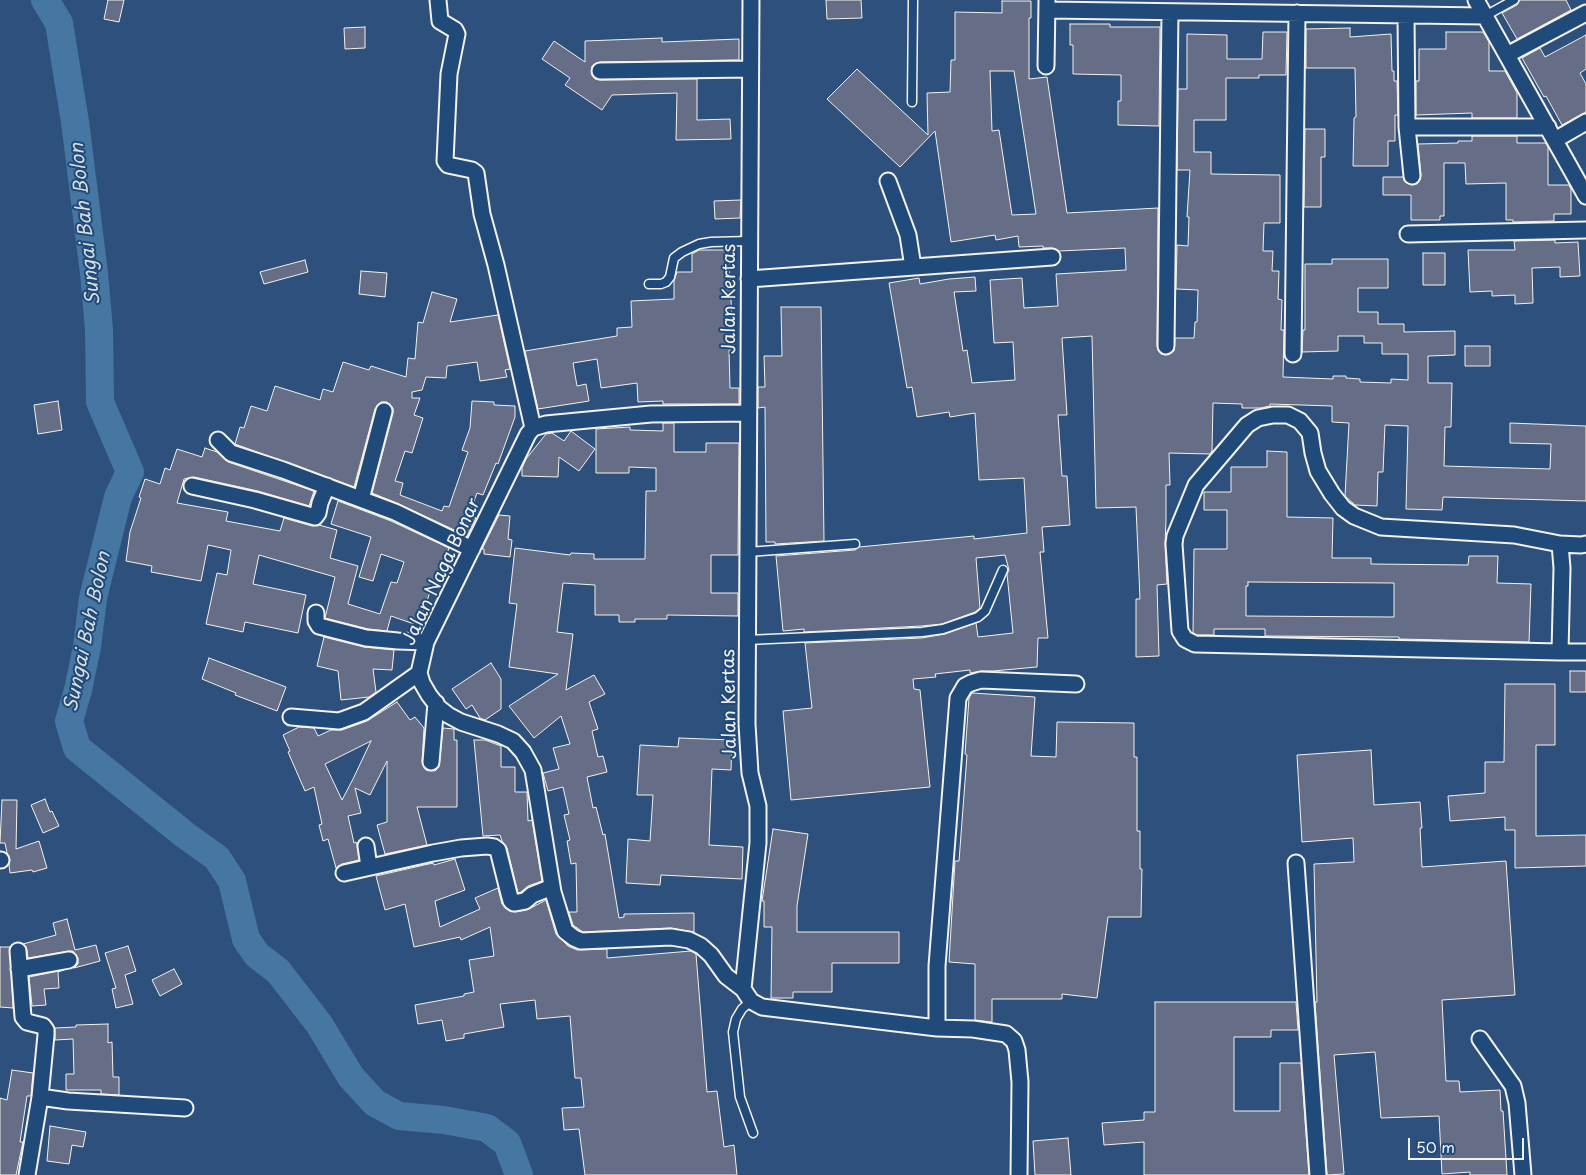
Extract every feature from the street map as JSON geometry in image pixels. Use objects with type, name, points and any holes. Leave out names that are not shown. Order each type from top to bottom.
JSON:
[{"type":"street","points":[[438,0],[440,21],[455,30],[457,34],[452,56],[447,100],[444,161],[448,165],[472,170],[476,173],[482,214],[496,265],[533,428],[546,424],[652,414],[748,413]]},
{"type":"street","name":"Jalan Kertas","points":[[747,995],[758,843],[758,806],[750,773],[747,724],[751,0]]},
{"type":"street","points":[[1476,0],[1586,196]]},
{"type":"street","points":[[1046,66],[1047,5],[1170,12],[1297,13],[1353,7],[1406,14],[1485,16]]},
{"type":"street","points":[[1166,346],[1170,12]]},
{"type":"street","points":[[1293,354],[1297,13]]},
{"type":"street","points":[[1507,55],[1586,13]]},
{"type":"street","points":[[1406,14],[1407,127],[1412,176]]},
{"type":"street","points":[[600,71],[750,69]]},
{"type":"street","points":[[1407,127],[1551,133],[1586,122]]},
{"type":"street","points":[[888,181],[908,235],[913,266]]},
{"type":"street","points":[[1408,234],[1586,230]]},
{"type":"street","points":[[749,279],[1052,257]]},
{"type":"street","points":[[361,499],[384,411]]},
{"type":"street","points":[[1586,544],[1560,544],[1514,535],[1381,527],[1354,516],[1337,501],[1318,471],[1310,433],[1300,421],[1288,415],[1258,418],[1246,425],[1196,485],[1175,536],[1174,544],[1180,631],[1185,638],[1195,644],[1586,652]]},
{"type":"street","name":"Jalan Naga Bonar","points":[[533,428],[528,434],[426,642],[420,672],[422,683],[436,703],[448,715],[461,722],[513,741],[523,752],[533,770],[552,887],[565,931],[581,941],[671,937],[689,940],[701,946],[726,976],[747,995]]},
{"type":"street","points":[[218,440],[231,453],[395,512],[472,550]]},
{"type":"street","points":[[192,486],[315,516],[318,514],[327,486]]},
{"type":"street","points":[[1560,544],[1562,568],[1560,652]]},
{"type":"street","points":[[316,613],[316,621],[319,626],[366,638],[426,642]]},
{"type":"street","points":[[291,717],[339,721],[364,712],[420,672]]},
{"type":"street","points":[[937,1028],[937,966],[958,698],[965,686],[981,680],[1076,684]]},
{"type":"street","points":[[431,762],[436,703]]},
{"type":"street","points":[[366,846],[369,867]]},
{"type":"street","points":[[344,873],[462,848],[487,846],[498,850],[511,901],[514,904],[525,901],[552,887]]},
{"type":"street","points":[[1296,863],[1318,1175]]},
{"type":"street","points":[[18,951],[22,1017],[27,1022],[43,1026],[46,1030],[40,1097],[27,1175]]},
{"type":"street","points":[[19,969],[69,960]]},
{"type":"street","points":[[747,995],[762,1007],[937,1028],[972,1029],[1006,1034],[1014,1041],[1017,1050],[1020,1082],[1019,1175]]},
{"type":"street","points":[[1480,1039],[1513,1086],[1517,1103],[1523,1175]]},
{"type":"street","points":[[40,1097],[68,1101],[185,1108]]},
{"type":"lane","points":[[912,102],[913,0]]},
{"type":"lane","points":[[1485,16],[1514,0]]},
{"type":"lane","points":[[649,284],[666,282],[670,277],[674,258],[699,244],[749,241]]},
{"type":"lane","points":[[748,552],[854,544]]},
{"type":"lane","points":[[747,640],[922,632],[943,629],[978,617],[985,611],[1002,570]]},
{"type":"lane","points":[[747,995],[736,1019],[733,1032],[740,1097],[753,1133]]},
{"type":"building","points":[[108,0],[124,0],[119,22],[104,19]]},
{"type":"building","points":[[826,0],[861,0],[862,18],[827,19]]},
{"type":"building","points":[[1520,0],[1566,0],[1571,10],[1517,39],[1502,13],[1517,5]]},
{"type":"building","points":[[1002,1],[1031,1],[1031,18],[1029,18],[1029,79],[1047,77],[1067,213],[1158,208],[1157,346],[1161,354],[1166,355],[1174,351],[1175,338],[1194,338],[1195,322],[1197,322],[1198,290],[1176,289],[1177,245],[1188,246],[1189,217],[1187,217],[1190,170],[1177,170],[1178,89],[1187,89],[1187,34],[1227,35],[1227,59],[1262,59],[1263,32],[1287,32],[1286,75],[1259,75],[1259,78],[1226,78],[1226,120],[1194,120],[1194,152],[1211,152],[1211,174],[1280,175],[1280,223],[1264,223],[1263,251],[1273,251],[1272,271],[1279,271],[1278,299],[1282,300],[1281,330],[1284,330],[1283,377],[1333,379],[1333,376],[1346,376],[1346,378],[1360,379],[1360,382],[1391,383],[1391,379],[1408,380],[1408,354],[1382,354],[1382,343],[1364,343],[1364,336],[1338,336],[1338,351],[1302,352],[1303,330],[1305,330],[1305,264],[1332,264],[1332,259],[1388,259],[1388,288],[1358,288],[1358,312],[1378,312],[1378,324],[1404,324],[1404,332],[1455,331],[1455,355],[1428,356],[1428,383],[1452,383],[1451,427],[1445,427],[1444,466],[1550,469],[1551,444],[1510,443],[1510,423],[1586,426],[1586,501],[1443,497],[1442,510],[1406,509],[1408,426],[1385,425],[1383,472],[1378,472],[1377,506],[1355,505],[1345,496],[1349,423],[1332,422],[1332,406],[1270,404],[1270,406],[1261,408],[1242,408],[1242,404],[1213,403],[1212,451],[1210,454],[1169,453],[1170,485],[1166,485],[1165,544],[1167,584],[1157,585],[1159,656],[1136,657],[1136,599],[1140,599],[1136,507],[1096,508],[1092,336],[1062,338],[1067,415],[1058,415],[1062,476],[1067,476],[1070,525],[1042,527],[1044,552],[1040,552],[1048,638],[1038,638],[1037,667],[970,673],[970,670],[935,674],[936,677],[913,679],[914,689],[920,690],[930,787],[791,800],[783,711],[812,708],[805,643],[922,638],[945,634],[976,623],[978,637],[1013,633],[1007,574],[1009,570],[1005,555],[976,558],[980,608],[975,612],[942,624],[804,632],[804,629],[783,631],[776,556],[855,550],[859,547],[974,536],[974,539],[1027,533],[1024,478],[979,480],[975,413],[950,417],[949,412],[917,417],[912,387],[907,388],[889,283],[919,278],[920,284],[975,277],[976,291],[954,292],[963,351],[967,350],[972,383],[1015,380],[1013,342],[994,343],[990,280],[1022,278],[1024,308],[1058,306],[1056,274],[1126,270],[1125,248],[1059,251],[1052,248],[1043,248],[1043,246],[1019,247],[1018,236],[996,240],[995,235],[951,242],[935,131],[900,167],[827,99],[857,69],[928,135],[927,93],[950,92],[951,60],[955,60],[955,12],[1002,13]],"holes":[[[990,71],[1014,71],[1036,214],[1012,215],[999,130],[992,131]]]},
{"type":"building","points":[[1070,24],[1110,24],[1110,27],[1160,27],[1159,126],[1118,125],[1118,101],[1121,101],[1121,75],[1073,74],[1073,45],[1070,45]]},
{"type":"building","points":[[365,27],[365,48],[345,49],[344,28]]},
{"type":"building","points":[[1350,28],[1350,37],[1391,34],[1392,71],[1394,71],[1394,81],[1397,81],[1398,115],[1395,115],[1395,141],[1388,141],[1388,166],[1353,166],[1354,118],[1356,117],[1355,68],[1306,68],[1306,29]]},
{"type":"building","points":[[1446,32],[1483,32],[1489,42],[1489,71],[1505,71],[1517,93],[1517,118],[1472,118],[1472,113],[1416,115],[1416,81],[1419,81],[1419,49],[1446,49]]},
{"type":"building","points":[[1586,35],[1586,69],[1580,73],[1586,84],[1586,112],[1562,125],[1522,58],[1540,48],[1545,57]]},
{"type":"building","points":[[662,38],[662,42],[739,39],[739,60],[600,62],[592,66],[592,75],[595,79],[600,80],[697,79],[697,120],[730,119],[731,139],[676,140],[677,93],[612,95],[602,110],[565,85],[570,78],[542,59],[554,41],[585,62],[585,41]]},
{"type":"building","points":[[1305,129],[1325,129],[1325,157],[1321,157],[1321,207],[1304,207]]},
{"type":"building","points":[[1472,136],[1517,136],[1517,143],[1546,143],[1548,147],[1548,185],[1569,185],[1571,189],[1571,214],[1554,214],[1554,221],[1513,222],[1513,220],[1506,220],[1506,183],[1466,184],[1465,163],[1444,163],[1444,216],[1440,216],[1440,220],[1411,220],[1411,195],[1383,195],[1383,177],[1403,177],[1405,182],[1412,185],[1417,184],[1420,180],[1418,144],[1472,141]]},
{"type":"building","points":[[741,200],[740,218],[715,219],[714,201]]},
{"type":"building","points":[[1555,240],[1555,243],[1578,242],[1580,276],[1560,277],[1560,267],[1532,268],[1533,303],[1515,304],[1515,295],[1492,296],[1492,291],[1470,292],[1468,250],[1515,250],[1514,241]]},
{"type":"building","points":[[699,250],[734,250],[734,267],[729,267],[734,350],[729,350],[730,388],[739,388],[739,404],[663,404],[663,401],[638,402],[637,383],[601,388],[597,359],[573,363],[577,386],[586,384],[589,401],[538,409],[525,351],[617,336],[617,328],[632,327],[631,301],[674,299],[674,281],[677,272],[692,272],[692,254]]},
{"type":"building","points":[[1423,253],[1445,253],[1445,285],[1423,285]]},
{"type":"building","points":[[305,260],[308,272],[264,284],[260,272]]},
{"type":"building","points":[[361,271],[387,273],[385,297],[359,294]]},
{"type":"building","points":[[432,292],[457,299],[450,322],[498,315],[510,369],[505,370],[507,377],[480,381],[477,362],[447,366],[446,378],[426,377],[422,390],[412,392],[412,398],[420,398],[414,415],[423,418],[412,453],[405,451],[395,481],[403,483],[400,495],[442,511],[444,506],[449,507],[468,452],[462,450],[470,428],[472,401],[494,402],[494,405],[515,406],[515,417],[498,464],[496,463],[483,495],[477,493],[469,515],[476,518],[467,536],[372,493],[393,413],[393,408],[387,402],[381,402],[375,409],[354,487],[235,444],[240,427],[244,428],[251,406],[267,411],[275,386],[320,400],[323,389],[333,392],[343,362],[369,370],[371,366],[406,377],[408,358],[415,359],[418,322],[423,323]]},
{"type":"building","points":[[781,307],[821,307],[824,541],[775,544],[775,542],[766,542],[765,407],[758,408],[758,387],[765,387],[764,356],[782,356]]},
{"type":"building","points":[[1465,346],[1490,346],[1490,366],[1465,366]]},
{"type":"building","points":[[58,401],[62,430],[38,434],[34,405]]},
{"type":"building","points":[[663,423],[674,423],[674,452],[706,452],[706,443],[739,443],[738,555],[711,555],[711,593],[738,593],[738,616],[667,615],[667,619],[635,619],[635,622],[619,622],[619,615],[595,615],[595,585],[563,583],[557,632],[573,634],[566,690],[594,675],[605,694],[589,702],[598,729],[592,731],[598,757],[603,756],[607,772],[587,777],[593,808],[596,807],[603,835],[605,834],[619,918],[624,917],[624,914],[694,913],[694,932],[671,928],[583,932],[573,925],[569,912],[577,912],[576,863],[571,864],[567,841],[570,840],[564,815],[569,814],[563,787],[548,791],[543,773],[559,769],[553,748],[570,744],[561,716],[534,738],[509,706],[558,674],[509,667],[517,604],[509,603],[515,548],[570,555],[571,553],[594,554],[594,559],[645,559],[646,491],[656,491],[656,468],[629,467],[629,473],[596,473],[596,429],[630,427],[630,430],[663,431]]},
{"type":"building","points":[[571,431],[595,449],[579,471],[559,457],[558,477],[522,476],[522,468],[526,459],[546,434],[552,433],[564,441]]},
{"type":"building","points":[[205,448],[217,452],[228,462],[314,491],[309,506],[258,491],[194,477],[184,479],[177,503],[228,512],[226,521],[280,531],[284,518],[312,526],[319,525],[337,530],[330,558],[358,566],[348,604],[380,614],[391,582],[397,583],[404,562],[381,554],[373,581],[359,577],[371,537],[331,524],[338,501],[391,521],[449,548],[440,572],[437,571],[423,613],[419,612],[414,624],[391,616],[387,631],[368,629],[325,618],[335,577],[259,555],[253,584],[306,595],[298,633],[245,622],[243,632],[206,624],[217,573],[227,575],[231,550],[208,545],[201,581],[151,572],[152,566],[126,561],[130,532],[145,479],[160,484],[165,468],[170,470],[177,449],[202,457]]},
{"type":"building","points":[[1267,451],[1287,452],[1287,517],[1333,518],[1332,558],[1371,558],[1371,564],[1468,565],[1469,556],[1498,556],[1497,583],[1531,584],[1529,642],[1399,639],[1399,637],[1265,636],[1265,629],[1214,629],[1214,635],[1197,635],[1193,633],[1194,549],[1227,549],[1227,510],[1204,510],[1204,492],[1231,492],[1231,467],[1267,467]],"holes":[[[1248,582],[1394,583],[1394,617],[1246,616],[1246,586],[1248,586]]]},
{"type":"building","points":[[499,515],[510,516],[508,539],[512,540],[510,557],[484,554],[484,549],[482,549]]},
{"type":"building","points":[[324,637],[364,647],[394,650],[392,670],[373,669],[376,692],[369,697],[341,700],[338,671],[317,666]]},
{"type":"building","points":[[209,658],[286,687],[277,711],[235,695],[236,693],[202,679]]},
{"type":"building","points":[[491,663],[501,679],[501,709],[485,720],[480,718],[472,705],[466,709],[452,689]]},
{"type":"building","points":[[1570,671],[1586,671],[1586,692],[1570,692]]},
{"type":"building","points":[[1505,684],[1555,684],[1555,745],[1536,745],[1536,836],[1586,835],[1586,866],[1515,868],[1515,830],[1505,830],[1505,817],[1450,821],[1448,796],[1485,793],[1485,762],[1504,762]]},
{"type":"building","points":[[972,693],[1035,697],[1031,756],[1056,757],[1057,722],[1134,723],[1134,757],[1137,757],[1137,831],[1140,831],[1140,869],[1142,869],[1141,917],[1108,917],[1097,998],[1062,994],[1062,999],[992,999],[992,1022],[975,1020],[975,964],[949,962],[955,861],[959,861],[969,698]]},
{"type":"building","points":[[397,702],[410,720],[415,717],[424,728],[422,762],[426,770],[435,771],[439,767],[443,728],[454,729],[454,740],[457,740],[457,807],[417,807],[427,845],[385,854],[377,825],[387,822],[387,761],[370,795],[355,788],[361,813],[348,816],[354,843],[356,842],[357,845],[359,860],[342,864],[336,868],[328,839],[323,841],[319,825],[322,824],[314,787],[305,791],[288,752],[290,751],[283,735],[299,727],[314,728],[318,736],[331,730],[342,730],[367,721]],"holes":[[[371,741],[342,800],[325,764]]]},
{"type":"building","points":[[679,738],[732,740],[731,770],[712,769],[709,845],[743,847],[742,879],[661,875],[660,885],[626,883],[628,839],[650,841],[653,795],[637,795],[640,745],[678,747]]},
{"type":"building","points":[[474,740],[485,740],[501,746],[501,767],[515,767],[515,792],[527,792],[528,821],[532,820],[542,881],[528,886],[518,893],[507,848],[500,835],[483,836]]},
{"type":"building","points":[[1371,750],[1374,805],[1420,802],[1422,867],[1506,861],[1515,995],[1442,1000],[1446,1081],[1459,1081],[1460,1092],[1500,1090],[1507,1175],[1470,1175],[1470,1172],[1442,1174],[1439,1116],[1381,1118],[1375,1052],[1334,1055],[1344,1174],[1327,1175],[1315,1002],[1317,1002],[1314,864],[1354,862],[1353,838],[1302,842],[1297,755]]},
{"type":"building","points":[[45,799],[50,812],[52,811],[59,826],[43,833],[31,805]]},
{"type":"building","points":[[2,800],[17,800],[16,849],[39,841],[47,868],[33,872],[32,870],[10,873],[10,860],[5,843],[0,843]]},
{"type":"building","points":[[773,829],[808,834],[797,906],[797,932],[899,932],[899,963],[832,963],[832,992],[793,992],[793,998],[771,998],[772,927],[764,927],[764,901],[762,901]]},
{"type":"building","points":[[455,859],[465,890],[435,901],[440,927],[480,909],[475,898],[498,888],[502,904],[509,911],[527,910],[546,900],[556,934],[568,946],[577,950],[607,949],[607,958],[691,951],[696,954],[707,1092],[717,1091],[724,1147],[734,1145],[737,1175],[585,1175],[579,1129],[564,1130],[562,1108],[584,1107],[581,1078],[575,1078],[570,1016],[537,1019],[535,1000],[500,1004],[504,1027],[464,1034],[464,1038],[446,1041],[442,1020],[418,1024],[415,1005],[464,996],[464,994],[474,992],[469,960],[494,956],[490,927],[461,940],[460,937],[414,947],[405,904],[385,910],[376,876]]},
{"type":"building","points":[[67,919],[75,950],[96,945],[100,961],[74,968],[78,964],[78,958],[73,951],[28,958],[27,950],[23,944],[56,935],[53,923]]},
{"type":"building","points":[[128,946],[136,971],[125,975],[133,1004],[116,1008],[112,989],[116,988],[105,953]]},
{"type":"building","points":[[0,947],[10,947],[13,1008],[0,1007]]},
{"type":"building","points":[[174,969],[182,984],[160,996],[152,980]]},
{"type":"building","points":[[64,970],[58,972],[59,988],[44,989],[46,1005],[32,1006],[29,977]]},
{"type":"building","points":[[1155,1002],[1296,1002],[1298,1030],[1271,1030],[1271,1037],[1234,1037],[1234,1111],[1280,1111],[1280,1063],[1301,1063],[1309,1175],[1144,1175],[1144,1142],[1104,1145],[1102,1123],[1144,1120],[1144,1112],[1155,1112]]},
{"type":"building","points":[[108,1024],[108,1043],[112,1042],[113,1077],[119,1077],[119,1095],[101,1094],[101,1090],[66,1090],[66,1074],[74,1074],[73,1039],[55,1040],[55,1028]]},
{"type":"building","points":[[12,1070],[33,1073],[31,1096],[27,1096],[20,1142],[23,1142],[16,1175],[0,1175],[0,1098],[7,1100]]},
{"type":"building","points":[[50,1126],[86,1132],[83,1147],[72,1145],[69,1164],[47,1161]]},
{"type":"building","points":[[1068,1138],[1071,1175],[1035,1175],[1033,1141]]},
{"type":"waterway","name":"Sungai Bah Bolon","points":[[45,0],[59,23],[75,122],[94,273],[99,330],[100,402],[130,472],[118,497],[93,598],[87,647],[69,721],[77,748],[185,835],[217,858],[232,881],[246,939],[257,955],[278,971],[319,1024],[351,1077],[375,1103],[399,1116],[444,1120],[487,1128],[507,1143],[519,1175]]}]
